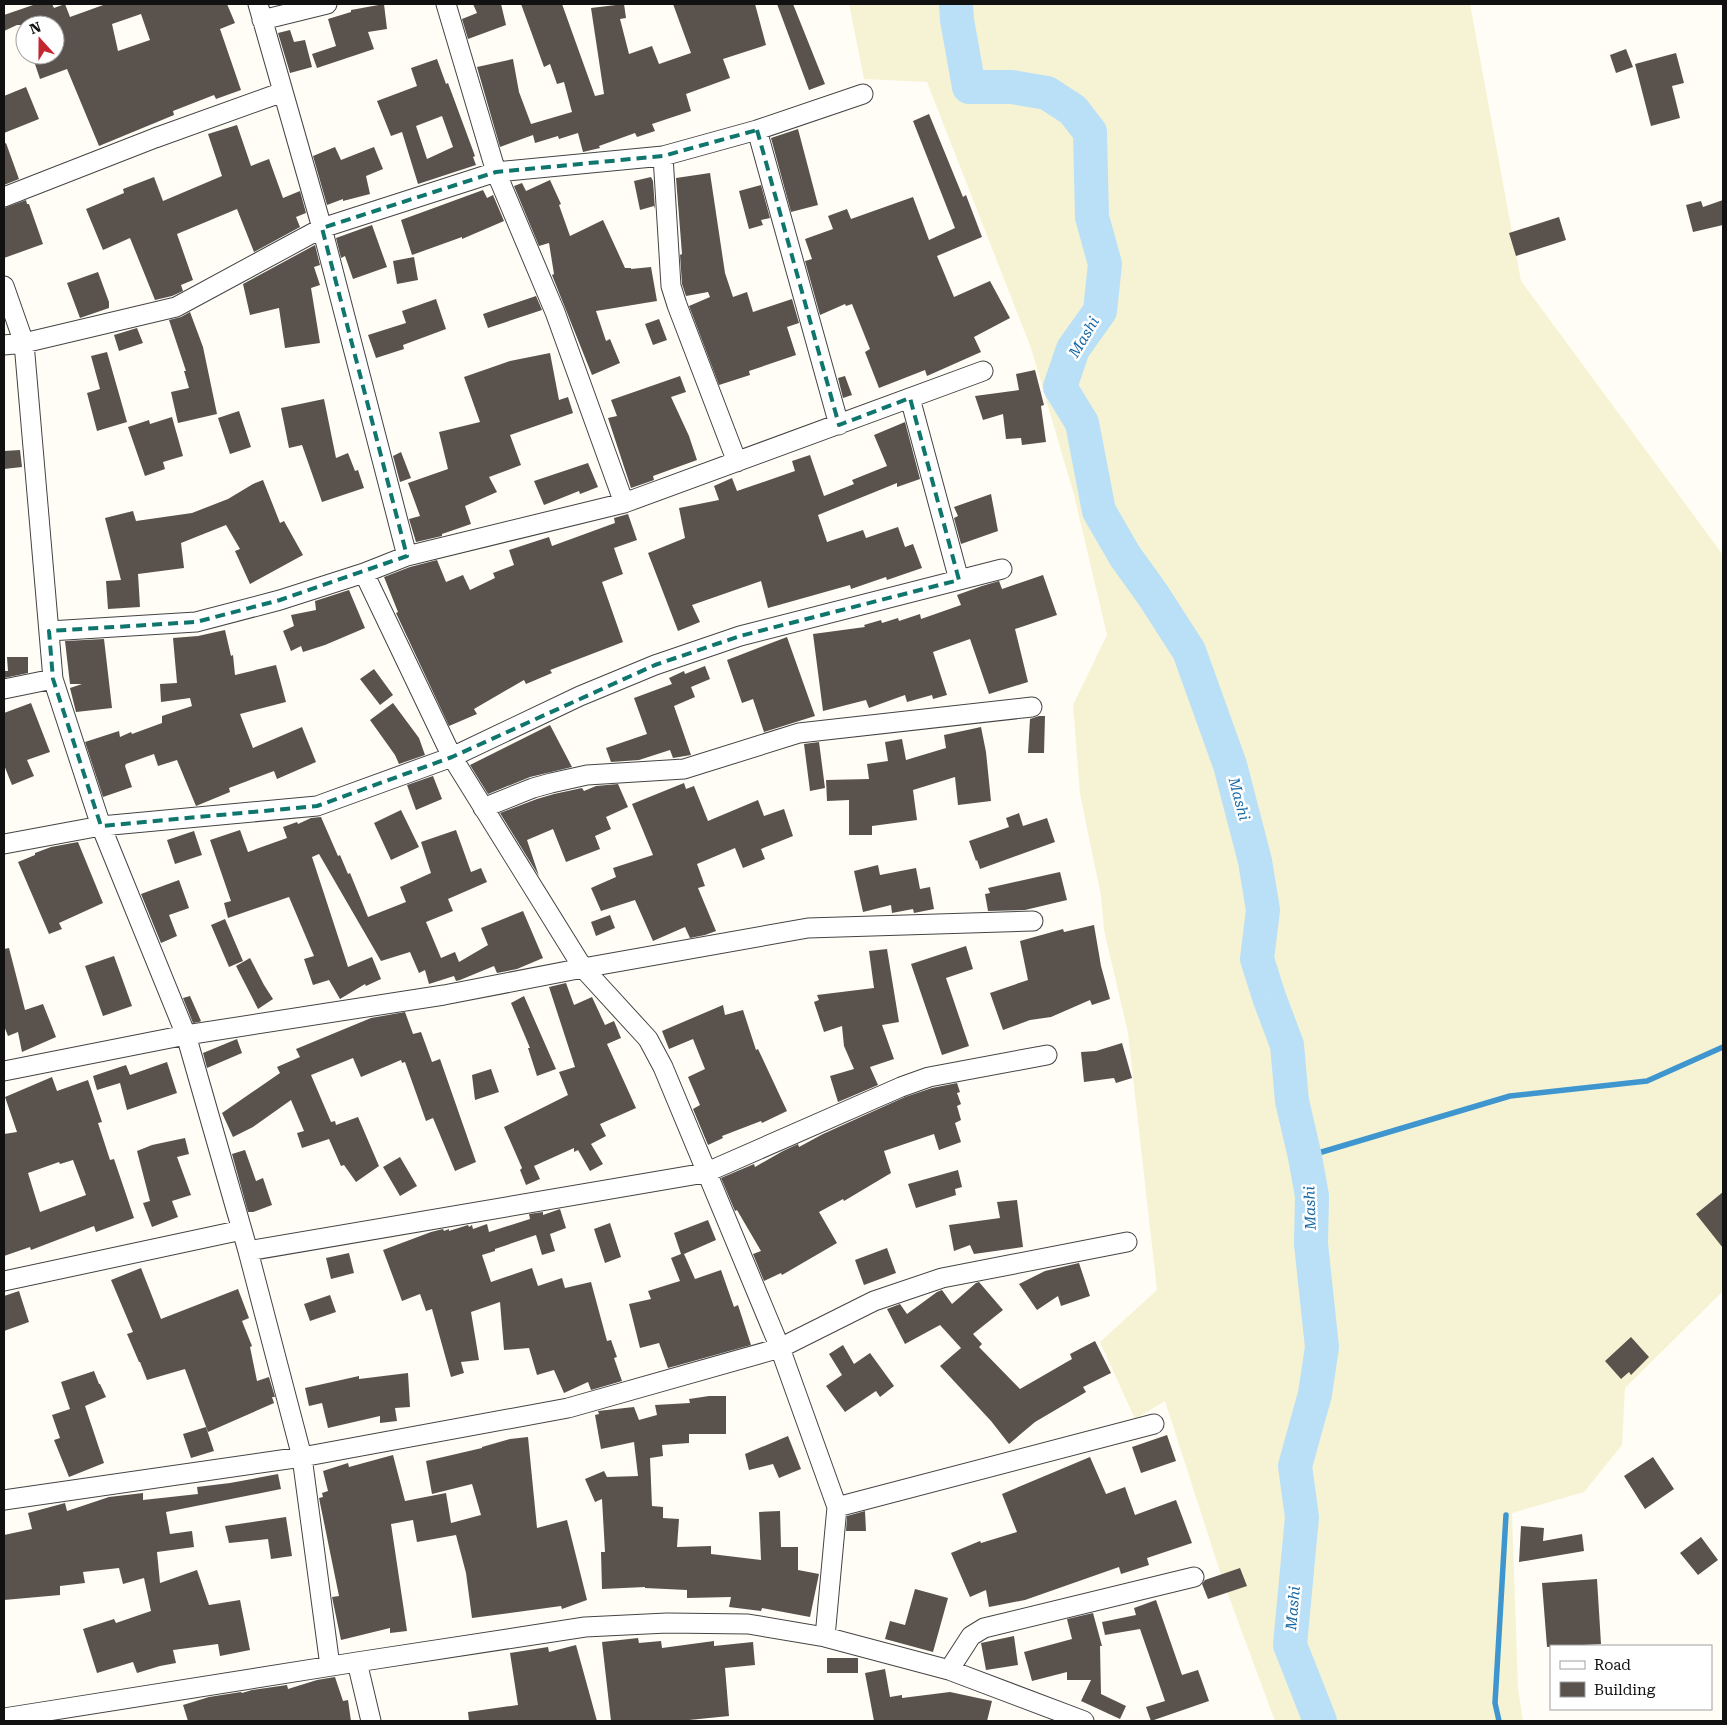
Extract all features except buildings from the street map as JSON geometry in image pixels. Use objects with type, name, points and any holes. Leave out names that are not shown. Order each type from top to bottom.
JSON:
[{"type":"street","points":[[327,4],[260,12],[322,228],[407,556]]},
{"type":"street","points":[[446,4],[496,172],[555,312],[624,503]]},
{"type":"street","points":[[4,197],[155,138],[282,92]]},
{"type":"street","points":[[4,345],[24,343],[176,307],[322,228],[496,172],[663,156],[757,130],[863,94]]},
{"type":"street","points":[[757,130],[839,425]]},
{"type":"street","points":[[663,156],[671,286],[737,462]]},
{"type":"street","points":[[4,286],[24,343],[53,679],[101,826],[186,1035],[248,1251],[302,1457],[330,1666]]},
{"type":"street","points":[[49,631],[196,622],[280,600],[364,573],[407,556],[624,503],[983,372]]},
{"type":"street","points":[[910,398],[959,580]]},
{"type":"street","points":[[4,844],[101,826],[317,806],[452,757],[580,696],[655,665],[740,636],[1002,569]]},
{"type":"street","points":[[364,573],[452,757],[583,968],[648,1039],[663,1067],[705,1172],[780,1348],[837,1507],[825,1637]]},
{"type":"street","points":[[4,689],[53,679]]},
{"type":"street","points":[[484,808],[552,782],[587,775],[684,769],[799,733],[1032,707]]},
{"type":"street","points":[[4,1071],[186,1035],[444,995],[808,928],[1033,921]]},
{"type":"street","points":[[248,1251],[705,1172],[901,1087],[929,1077],[1047,1055]]},
{"type":"street","points":[[4,1281],[242,1230]]},
{"type":"street","points":[[4,1500],[302,1457],[568,1408],[780,1348],[874,1301],[942,1278],[1127,1242]]},
{"type":"street","points":[[837,1507],[1154,1424]]},
{"type":"street","points":[[949,1670],[971,1636],[984,1628],[1194,1577]]},
{"type":"street","points":[[4,1718],[585,1627],[667,1622],[748,1624],[825,1637],[949,1670],[1084,1721]]},
{"type":"street","points":[[356,1662],[371,1721]]},
{"type":"highlighted area","points":[[757,130],[839,425],[910,398],[959,580],[740,636],[655,665],[452,757],[317,806],[101,826],[53,679],[49,631],[196,622],[280,600],[407,556],[322,228],[496,172],[663,156]]},
{"type":"shaded area","points":[[849,4],[1470,4],[1521,281],[1723,555],[1723,1291],[1625,1388],[1622,1445],[1584,1492],[1512,1513],[1518,1688],[1523,1721],[1275,1721],[1222,1578],[1165,1401],[1135,1419],[1100,1342],[1157,1290],[1128,1033],[1104,930],[1101,896],[1080,794],[1073,705],[1107,635],[1074,495],[1031,348],[927,82],[864,79]]},
{"type":"waterway","name":"Mashi","points":[[956,4],[969,87],[1012,87],[1047,93],[1073,110],[1090,132],[1092,217],[1105,264],[1100,311],[1073,349],[1060,387],[1082,423],[1099,511],[1125,556],[1189,651],[1230,765],[1255,861],[1263,910],[1257,959],[1287,1045],[1292,1101],[1312,1196],[1311,1244],[1322,1347],[1315,1394],[1295,1466],[1302,1517],[1290,1645],[1320,1721]]},
{"type":"waterway","points":[[1305,1157],[1510,1096],[1647,1081],[1723,1047]]},
{"type":"waterway","points":[[1499,1721],[1495,1703],[1506,1515]]}]
